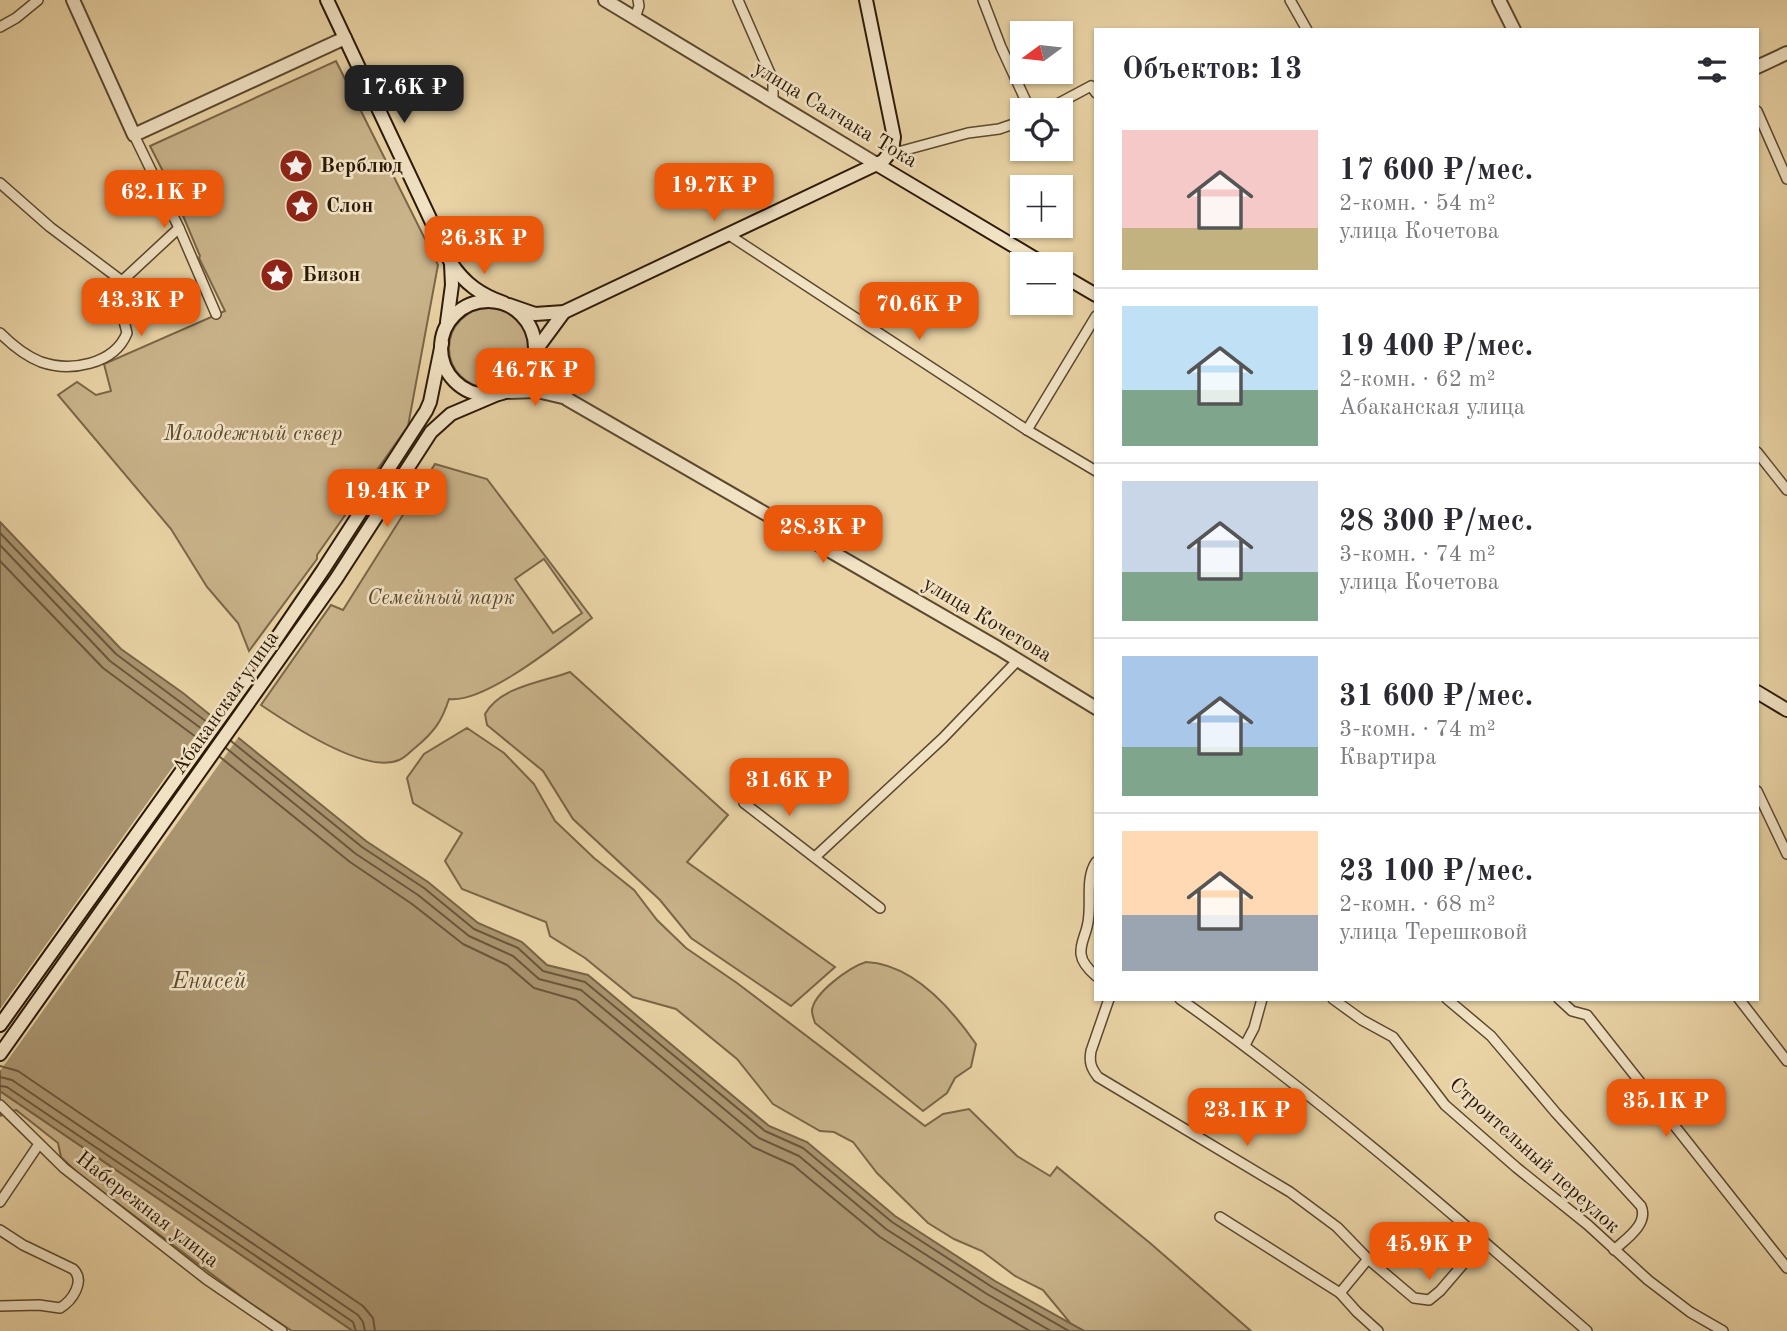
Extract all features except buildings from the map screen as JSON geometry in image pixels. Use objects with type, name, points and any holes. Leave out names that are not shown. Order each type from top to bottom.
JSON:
[{"type":"main road","points":[[73,0],[134,135],[345,38]]},
{"type":"main road","points":[[327,0],[461,279],[489,298],[535,314],[564,312],[878,165],[892,150],[893,131],[866,0]]},
{"type":"main road","name":"улица Салчака Тока","points":[[605,0],[1024,252]]},
{"type":"main road","points":[[1499,0],[1513,28]]},
{"type":"main road","points":[[1759,66],[1787,53]]},
{"type":"main road","points":[[442,340],[453,317],[466,306],[489,300],[507,304],[524,316],[535,341],[535,352],[532,365],[523,380],[501,393],[475,393],[455,381],[443,360],[442,340],[451,300],[451,263]]},
{"type":"main road","points":[[1073,282],[1094,294]]},
{"type":"main road","points":[[535,352],[564,312]]},
{"type":"main road","name":"Абаканская улица","points":[[0,1024],[265,654],[426,411],[442,340]]},
{"type":"main road","name":"улица Кочетова","points":[[535,352],[550,381],[567,398],[1094,707]]},
{"type":"main road","name":"улица Кочетова","points":[[501,393],[537,391],[567,398]]},
{"type":"main road","name":"Абаканская улица","points":[[0,1055],[278,663],[437,425],[461,408],[501,393]]},
{"type":"main road","points":[[1759,696],[1787,710]]},
{"type":"street","points":[[0,27],[38,0]]},
{"type":"street","points":[[635,18],[638,0]]},
{"type":"street","points":[[738,0],[773,80],[772,101]]},
{"type":"street","points":[[984,0],[1001,47],[1024,98]]},
{"type":"street","points":[[1290,0],[1306,28]]},
{"type":"street","points":[[1068,98],[1091,86],[1094,90]]},
{"type":"street","points":[[1759,116],[1787,179]]},
{"type":"street","points":[[892,150],[898,152],[1010,126]]},
{"type":"street","points":[[134,135],[179,228],[216,314]]},
{"type":"street","points":[[0,183],[50,227],[122,281]]},
{"type":"street","points":[[0,333],[10,343],[38,361],[55,366],[83,365],[107,356],[126,338],[128,328],[120,305],[122,281],[179,228]]},
{"type":"street","points":[[729,235],[1027,430],[1094,470]]},
{"type":"street","points":[[1027,430],[1094,319]]},
{"type":"street","points":[[1759,455],[1787,490]]},
{"type":"street","points":[[815,858],[943,738],[1018,660]]},
{"type":"street","points":[[1759,795],[1787,855]]},
{"type":"street","points":[[744,803],[880,908]]},
{"type":"street","points":[[1094,865],[1090,872],[1091,902],[1087,927],[1080,951],[1082,959],[1094,974]]},
{"type":"street","points":[[1109,1001],[1094,1040],[1090,1060],[1098,1077],[1290,1192],[1337,1227],[1368,1259],[1414,1298],[1429,1300],[1440,1291],[1483,1241]]},
{"type":"street","points":[[1183,1001],[1245,1045],[1393,1165],[1587,1331]]},
{"type":"street","points":[[1245,1045],[1254,1028],[1261,1001]]},
{"type":"street","name":"Строительный переулок","points":[[1335,1001],[1362,1020],[1388,1033],[1399,1043],[1406,1057],[1445,1105],[1679,1304],[1723,1331]]},
{"type":"street","points":[[1449,1001],[1491,1036],[1556,1114],[1641,1206],[1644,1214],[1641,1222],[1614,1250]]},
{"type":"street","points":[[1561,1001],[1572,1011],[1587,1015],[1787,1268]]},
{"type":"street","points":[[1741,1001],[1787,1061]]},
{"type":"street","name":"Набережная улица","points":[[0,1105],[64,1168],[206,1279],[282,1331]]},
{"type":"street","points":[[0,1202],[39,1144]]},
{"type":"street","points":[[1220,1217],[1340,1293],[1378,1331]]},
{"type":"street","points":[[0,1230],[23,1245],[73,1269],[79,1274],[80,1280],[73,1294],[60,1308],[39,1305],[0,1306]]},
{"type":"street","points":[[1340,1293],[1368,1259]]},
{"type":"green space","name":"Молодежный сквер","points":[[336,61],[438,265],[408,426],[317,555],[317,559],[249,651],[238,623],[207,587],[171,529],[58,395],[77,382],[96,395],[111,391],[104,364],[225,311],[199,258],[171,187],[150,146]]},
{"type":"green space","points":[[481,308],[497,308],[518,319],[529,340],[529,356],[518,377],[497,388],[481,388],[467,382],[455,370],[449,356],[449,340],[455,326],[467,314]]},
{"type":"green space","name":"Семейный парк","points":[[435,464],[487,479],[592,618],[544,655],[502,681],[482,692],[464,698],[449,699],[437,726],[428,736],[403,758],[384,763],[348,754],[328,745],[261,705],[331,605],[343,610]],"holes":[[[544,559],[582,613],[553,633],[515,579]]]},
{"type":"green space","points":[[570,672],[728,815],[687,862],[835,967],[791,1006],[691,938],[660,900],[573,819],[543,771],[487,725],[485,714],[501,697],[523,686]]},
{"type":"green space","points":[[467,728],[504,753],[534,784],[555,821],[594,858],[634,890],[657,920],[686,948],[737,983],[925,1126],[943,1114],[969,1109],[1017,1156],[1050,1176],[1057,1167],[1251,1331],[1084,1331],[1071,1324],[1043,1290],[1015,1276],[982,1251],[954,1239],[928,1223],[877,1173],[853,1142],[834,1132],[820,1131],[773,1104],[737,1059],[676,1009],[633,997],[585,958],[550,936],[546,922],[462,889],[445,861],[462,833],[413,803],[407,778],[424,754]]},
{"type":"green space","points":[[866,962],[883,965],[915,979],[943,1003],[976,1044],[971,1067],[955,1078],[947,1093],[923,1111],[815,1023],[812,1011],[819,996],[842,975]]},
{"type":"green space","points":[[0,1091],[353,1331],[292,1331],[250,1303],[79,1174],[61,1157],[58,1143],[16,1110],[0,1116]]},
{"type":"water","name":"Енисей","points":[[0,522],[121,649],[183,693],[366,841],[428,882],[478,923],[522,942],[547,965],[588,975],[769,1126],[807,1142],[895,1216],[995,1281],[1084,1331],[353,1331],[0,1091]]},
{"type":"pier","points":[[212,712],[240,735],[0,1071],[0,1009]]},
{"type":"place","name":"Верблюд","points":[[296,166]]},
{"type":"place","name":"Слон","points":[[302,206]]},
{"type":"place","name":"Бизон","points":[[277,275]]}]
